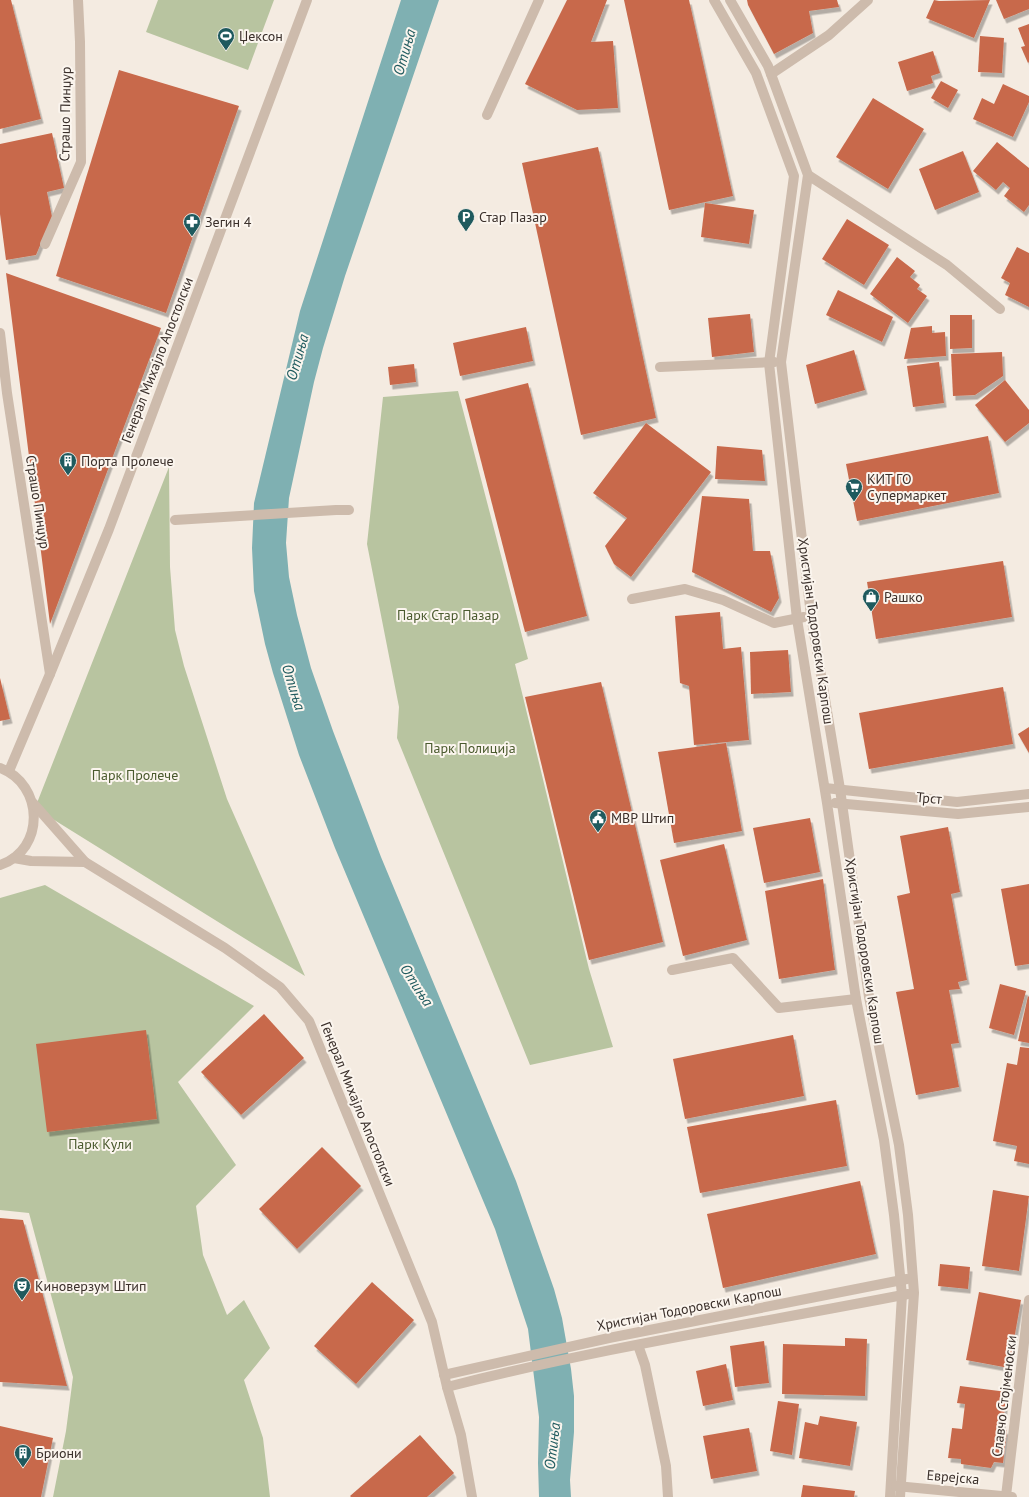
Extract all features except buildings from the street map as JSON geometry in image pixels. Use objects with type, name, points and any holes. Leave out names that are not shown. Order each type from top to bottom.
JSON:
[{"type":"street","name":"Страшо Пинџур","points":[[45,244],[81,162],[80,42],[78,0]]},
{"type":"street","name":"Генерал Михајло Апостолски","points":[[4,770],[50,674],[109,529],[307,0]]},
{"type":"street","points":[[487,115],[539,0]]},
{"type":"street","name":"Христијан Тодоровски Карпош","points":[[714,0],[756,73],[794,176],[769,363],[797,619],[825,788],[856,999],[884,1140],[901,1281],[902,1295],[890,1497]]},
{"type":"street","name":"Христијан Тодоровски Карпош","points":[[730,0],[768,66],[808,175],[781,362],[811,615],[840,790],[869,997],[899,1145],[908,1215],[914,1293],[902,1486],[900,1497]]},
{"type":"street","points":[[771,74],[829,36],[868,0]]},
{"type":"street","points":[[808,175],[947,265],[1000,309]]},
{"type":"street","name":"Страшо Пинџур","points":[[0,333],[7,394],[50,674]]},
{"type":"street","points":[[660,366],[781,362]]},
{"type":"street","points":[[175,520],[349,510]]},
{"type":"street","points":[[632,599],[685,589],[723,600],[774,623],[811,615]]},
{"type":"street","points":[[0,865],[14,858],[25,846],[32,833],[34,818],[33,803],[28,791],[19,780],[4,770]]},
{"type":"street","name":"Трст","points":[[825,788],[957,802],[1029,794]]},
{"type":"street","name":"Генерал Михајло Апостолски","points":[[33,803],[85,862],[225,948],[280,987],[309,1021],[432,1322],[447,1388],[462,1435],[472,1497]]},
{"type":"street","name":"Трст","points":[[827,803],[958,814],[1029,807]]},
{"type":"street","points":[[14,858],[32,861],[85,862]]},
{"type":"street","points":[[672,970],[733,958],[779,1008],[856,999]]},
{"type":"street","name":"Христијан Тодоровски Карпош","points":[[444,1374],[608,1338],[913,1278]]},
{"type":"street","name":"Христијан Тодоровски Карпош","points":[[447,1388],[486,1377],[638,1344],[914,1293]]},
{"type":"street","name":"Славчо Стојменоски","points":[[1006,1496],[1029,1300]]},
{"type":"street","points":[[638,1344],[645,1365],[666,1466],[668,1497]]},
{"type":"street","name":"Еврејска","points":[[891,1486],[1012,1497]]},
{"type":"green space","name":"Џексон","points":[[158,0],[274,0],[248,70],[146,32]]},
{"type":"green space","points":[[458,391],[528,659],[515,664],[589,969],[613,1047],[530,1065],[397,738],[399,707],[367,544],[383,397]]},
{"type":"green space","name":"Парк Пролече","points":[[169,467],[170,567],[175,630],[184,666],[227,799],[305,976],[35,808]]},
{"type":"green space","name":"Парк Кули","points":[[45,885],[254,1006],[178,1082],[236,1165],[196,1206],[203,1255],[227,1315],[244,1300],[270,1348],[244,1380],[263,1438],[270,1497],[53,1497],[66,1431],[73,1377],[29,1213],[0,1210],[0,898]]},
{"type":"water","name":"Отиња","points":[[401,0],[439,0],[345,276],[314,382],[289,498],[286,543],[289,577],[311,668],[333,731],[381,857],[516,1181],[554,1289],[562,1318],[574,1396],[574,1432],[570,1480],[571,1497],[539,1497],[539,1417],[528,1329],[495,1229],[335,848],[299,755],[265,644],[254,591],[252,548],[254,503],[300,311]]},
{"type":"place","name":"Џексон","points":[[226,51]]},
{"type":"place","name":"Стар Пазар","points":[[466,232]]},
{"type":"place","name":"Зегин 4","points":[[192,237]]},
{"type":"place","name":"Порта Пролече","points":[[68,476]]},
{"type":"place","name":"КИТ ГО Супермаркет","points":[[854,502]]},
{"type":"place","name":"Рашко","points":[[871,612]]},
{"type":"place","name":"МВР Штип","points":[[598,833]]},
{"type":"place","name":"Киноверзум Штип","points":[[22,1301]]},
{"type":"place","name":"Бриони","points":[[23,1468]]},
{"type":"park label","name":"Парк Стар Пазар","points":[[448,615]]},
{"type":"park label","name":"Парк Полиција","points":[[470,748]]}]
